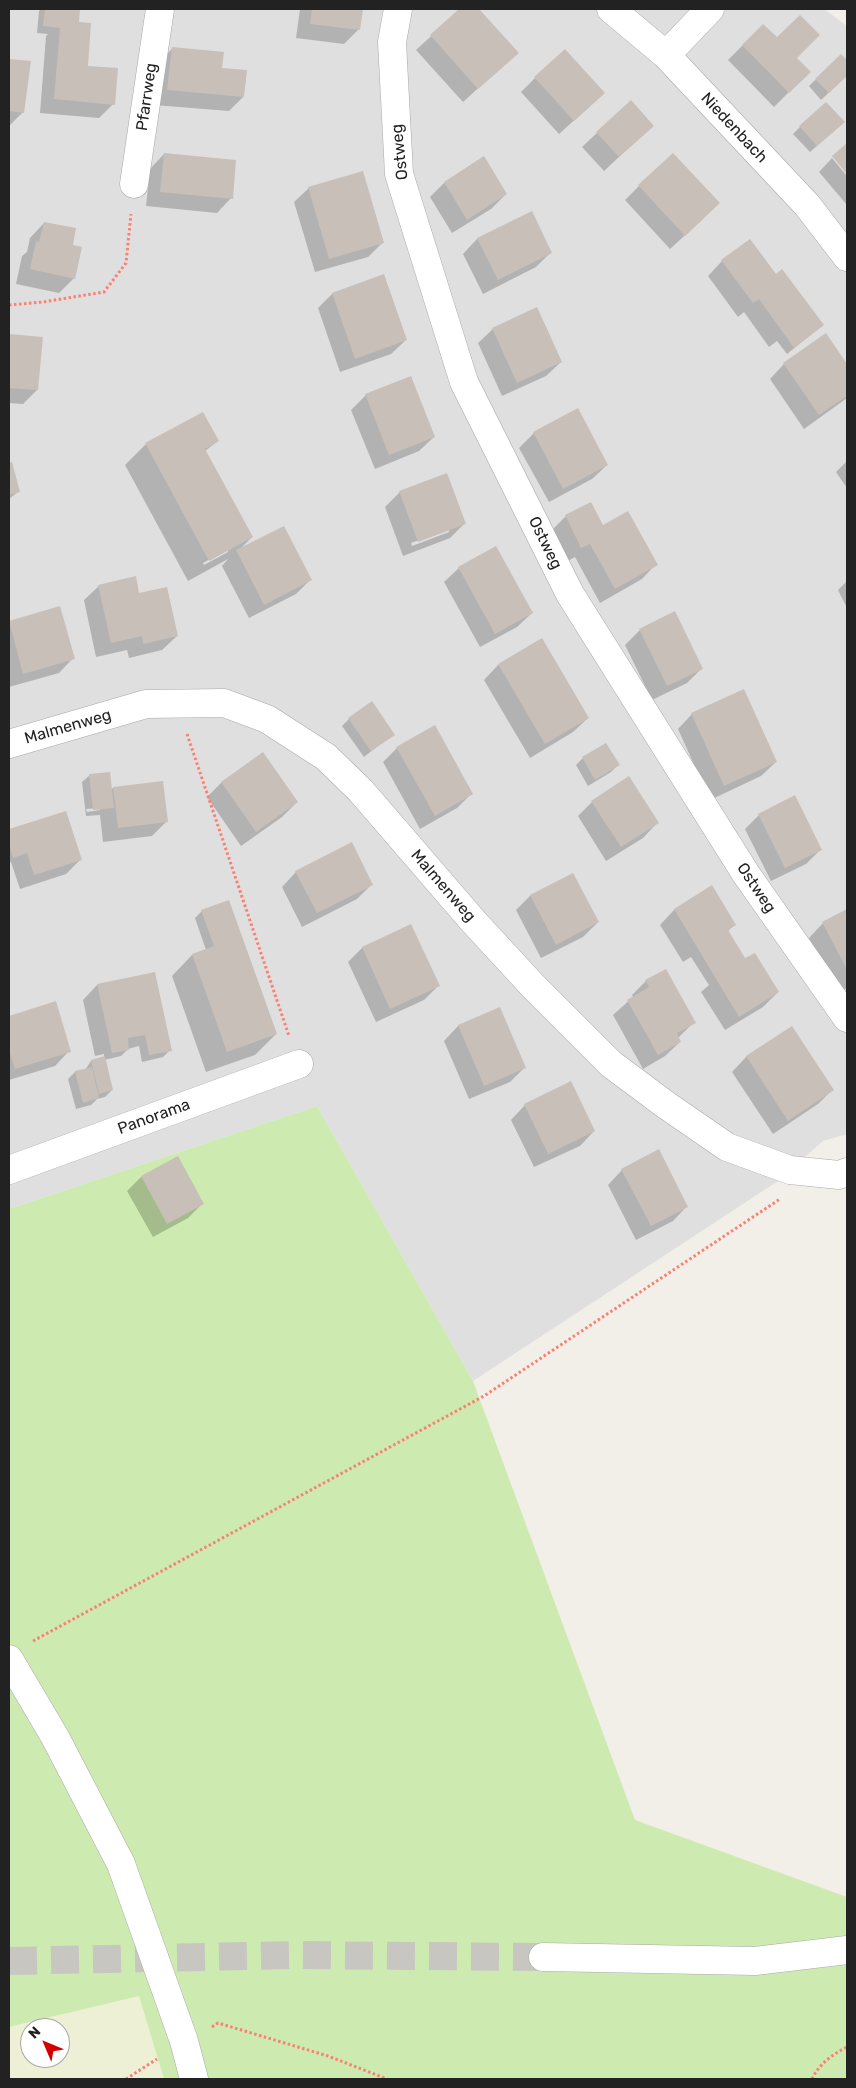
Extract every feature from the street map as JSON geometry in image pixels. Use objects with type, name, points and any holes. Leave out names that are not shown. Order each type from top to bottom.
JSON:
[{"type":"street","name":"Pfarrweg","points":[[134,184],[160,9]]},
{"type":"street","name":"Ostweg","points":[[398,9],[392,42],[399,174],[464,382],[570,594],[746,874],[847,1018]]},
{"type":"street","name":"Niedenbach","points":[[611,9],[666,55],[807,205],[847,257]]},
{"type":"street","points":[[666,55],[710,9]]},
{"type":"street","name":"Malmenweg","points":[[9,744],[146,704],[224,703],[267,719],[326,757],[361,791],[473,921],[533,986],[611,1064],[727,1147],[790,1170],[839,1175],[847,1172]]},
{"type":"street","name":"Panorama","points":[[9,1170],[299,1064]]},
{"type":"street","points":[[17,1652],[55,1737],[121,1864],[184,2041],[194,2079]]},
{"type":"street","points":[[543,1958],[755,1961],[847,1950]]},
{"type":"path","points":[[9,305],[104,292],[126,263],[134,184]]},
{"type":"path","points":[[176,703],[299,1064]]},
{"type":"path","points":[[17,1652],[484,1396],[819,1173]]},
{"type":"path","points":[[184,2041],[218,2024],[328,2056],[387,2079]]},
{"type":"path","points":[[812,2079],[815,2073],[832,2055],[847,2047]]},
{"type":"shaded area","points":[[9,9],[824,9],[847,26],[847,1134],[823,1141],[778,1181],[473,1381],[317,1106],[9,1209]]},
{"type":"green space","points":[[317,1106],[473,1381],[635,1820],[847,1897],[847,2079],[164,2079],[139,1996],[47,2018],[20,2018],[20,2024],[9,2027],[9,1209]]},
{"type":"green space","points":[[139,1996],[164,2079],[9,2079],[9,2027],[20,2024],[20,2068],[70,2068],[70,2018],[47,2018]]},
{"type":"building","points":[[45,9],[80,9],[79,22],[91,23],[88,66],[118,68],[115,105],[54,99],[60,28],[43,26]]},
{"type":"building","points":[[312,9],[363,9],[360,30],[310,24]]},
{"type":"building","points":[[459,9],[479,9],[519,53],[478,89],[430,35]]},
{"type":"building","points":[[800,15],[820,35],[797,58],[811,72],[789,93],[742,45],[763,24],[777,37]]},
{"type":"building","points":[[172,47],[224,52],[222,68],[247,70],[244,97],[167,90]]},
{"type":"building","points":[[565,49],[605,93],[574,121],[534,77]]},
{"type":"building","points":[[841,54],[847,60],[847,76],[829,93],[815,79]]},
{"type":"building","points":[[9,59],[31,61],[24,113],[9,111]]},
{"type":"building","points":[[631,100],[654,126],[619,157],[596,132]]},
{"type":"building","points":[[826,102],[845,122],[817,146],[799,126]]},
{"type":"building","points":[[847,143],[847,174],[832,156]]},
{"type":"building","points":[[164,153],[236,160],[233,199],[160,192]]},
{"type":"building","points":[[673,153],[720,203],[685,236],[638,185]]},
{"type":"building","points":[[484,156],[507,194],[467,220],[444,182]]},
{"type":"building","points":[[363,171],[384,243],[329,259],[308,187]]},
{"type":"building","points":[[532,211],[552,253],[498,280],[477,238]]},
{"type":"building","points":[[44,222],[76,228],[73,245],[82,247],[75,279],[30,269],[36,241],[39,242]]},
{"type":"building","points":[[750,239],[776,274],[782,269],[824,325],[794,348],[759,299],[753,303],[721,260]]},
{"type":"building","points":[[384,274],[407,340],[355,359],[332,293]]},
{"type":"building","points":[[537,307],[562,362],[517,383],[492,328]]},
{"type":"building","points":[[826,333],[847,364],[847,396],[819,415],[783,363]]},
{"type":"building","points":[[9,334],[43,337],[38,390],[9,388]]},
{"type":"building","points":[[411,376],[435,437],[389,455],[365,394]]},
{"type":"building","points":[[578,408],[608,465],[563,489],[533,432]]},
{"type":"building","points":[[203,412],[219,441],[205,449],[253,537],[209,561],[145,443]]},
{"type":"building","points":[[12,462],[20,492],[9,495],[9,463]]},
{"type":"building","points":[[447,473],[466,524],[418,542],[399,491]]},
{"type":"building","points":[[591,502],[603,525],[628,511],[658,565],[615,589],[590,544],[581,548],[565,515]]},
{"type":"building","points":[[284,526],[312,580],[264,605],[236,550]]},
{"type":"building","points":[[496,546],[533,613],[495,634],[458,567]]},
{"type":"building","points":[[136,576],[139,593],[167,587],[178,636],[143,644],[142,636],[111,643],[98,585]]},
{"type":"building","points":[[60,606],[75,659],[23,674],[9,621]]},
{"type":"building","points":[[675,611],[703,669],[667,686],[639,629]]},
{"type":"building","points":[[542,638],[589,718],[545,744],[498,664]]},
{"type":"building","points":[[744,689],[777,762],[724,786],[691,713]]},
{"type":"building","points":[[372,701],[395,735],[371,751],[348,718]]},
{"type":"building","points":[[435,725],[473,794],[435,816],[396,747]]},
{"type":"building","points":[[606,743],[620,765],[595,780],[582,757]]},
{"type":"building","points":[[263,752],[298,802],[256,832],[221,782]]},
{"type":"building","points":[[110,772],[114,808],[93,810],[89,774]]},
{"type":"building","points":[[629,776],[659,823],[621,847],[591,801]]},
{"type":"building","points":[[163,781],[168,822],[118,828],[113,787]]},
{"type":"building","points":[[795,795],[822,850],[785,868],[758,814]]},
{"type":"building","points":[[66,811],[82,860],[34,875],[27,853],[13,858],[9,844],[9,829]]},
{"type":"building","points":[[352,842],[373,885],[317,913],[295,871]]},
{"type":"building","points":[[573,873],[599,922],[556,945],[530,895]]},
{"type":"building","points":[[712,885],[736,925],[728,930],[745,958],[755,953],[779,992],[739,1017],[674,909]]},
{"type":"building","points":[[229,900],[277,1034],[227,1052],[192,954],[214,946],[201,910]]},
{"type":"building","points":[[847,909],[847,970],[822,922]]},
{"type":"building","points":[[411,924],[440,986],[390,1009],[362,947]]},
{"type":"building","points":[[666,969],[696,1023],[677,1033],[681,1042],[658,1055],[627,1000],[649,987],[645,980]]},
{"type":"building","points":[[155,972],[172,1051],[149,1055],[145,1035],[128,1038],[129,1050],[112,1053],[97,984]]},
{"type":"building","points":[[56,1001],[71,1052],[15,1069],[9,1050],[9,1016]]},
{"type":"building","points":[[500,1007],[526,1068],[484,1086],[458,1025]]},
{"type":"building","points":[[792,1026],[834,1090],[788,1121],[746,1056]]},
{"type":"building","points":[[105,1056],[113,1090],[99,1094],[91,1060]]},
{"type":"building","points":[[92,1067],[99,1098],[83,1103],[75,1071]]},
{"type":"building","points":[[571,1081],[595,1131],[548,1154],[524,1104]]},
{"type":"building","points":[[659,1149],[688,1207],[651,1226],[621,1169]]},
{"type":"building","points":[[178,1156],[204,1204],[167,1224],[141,1176]]},
{"type":"tunnel","points":[[9,1961],[295,1955],[543,1957]]}]
